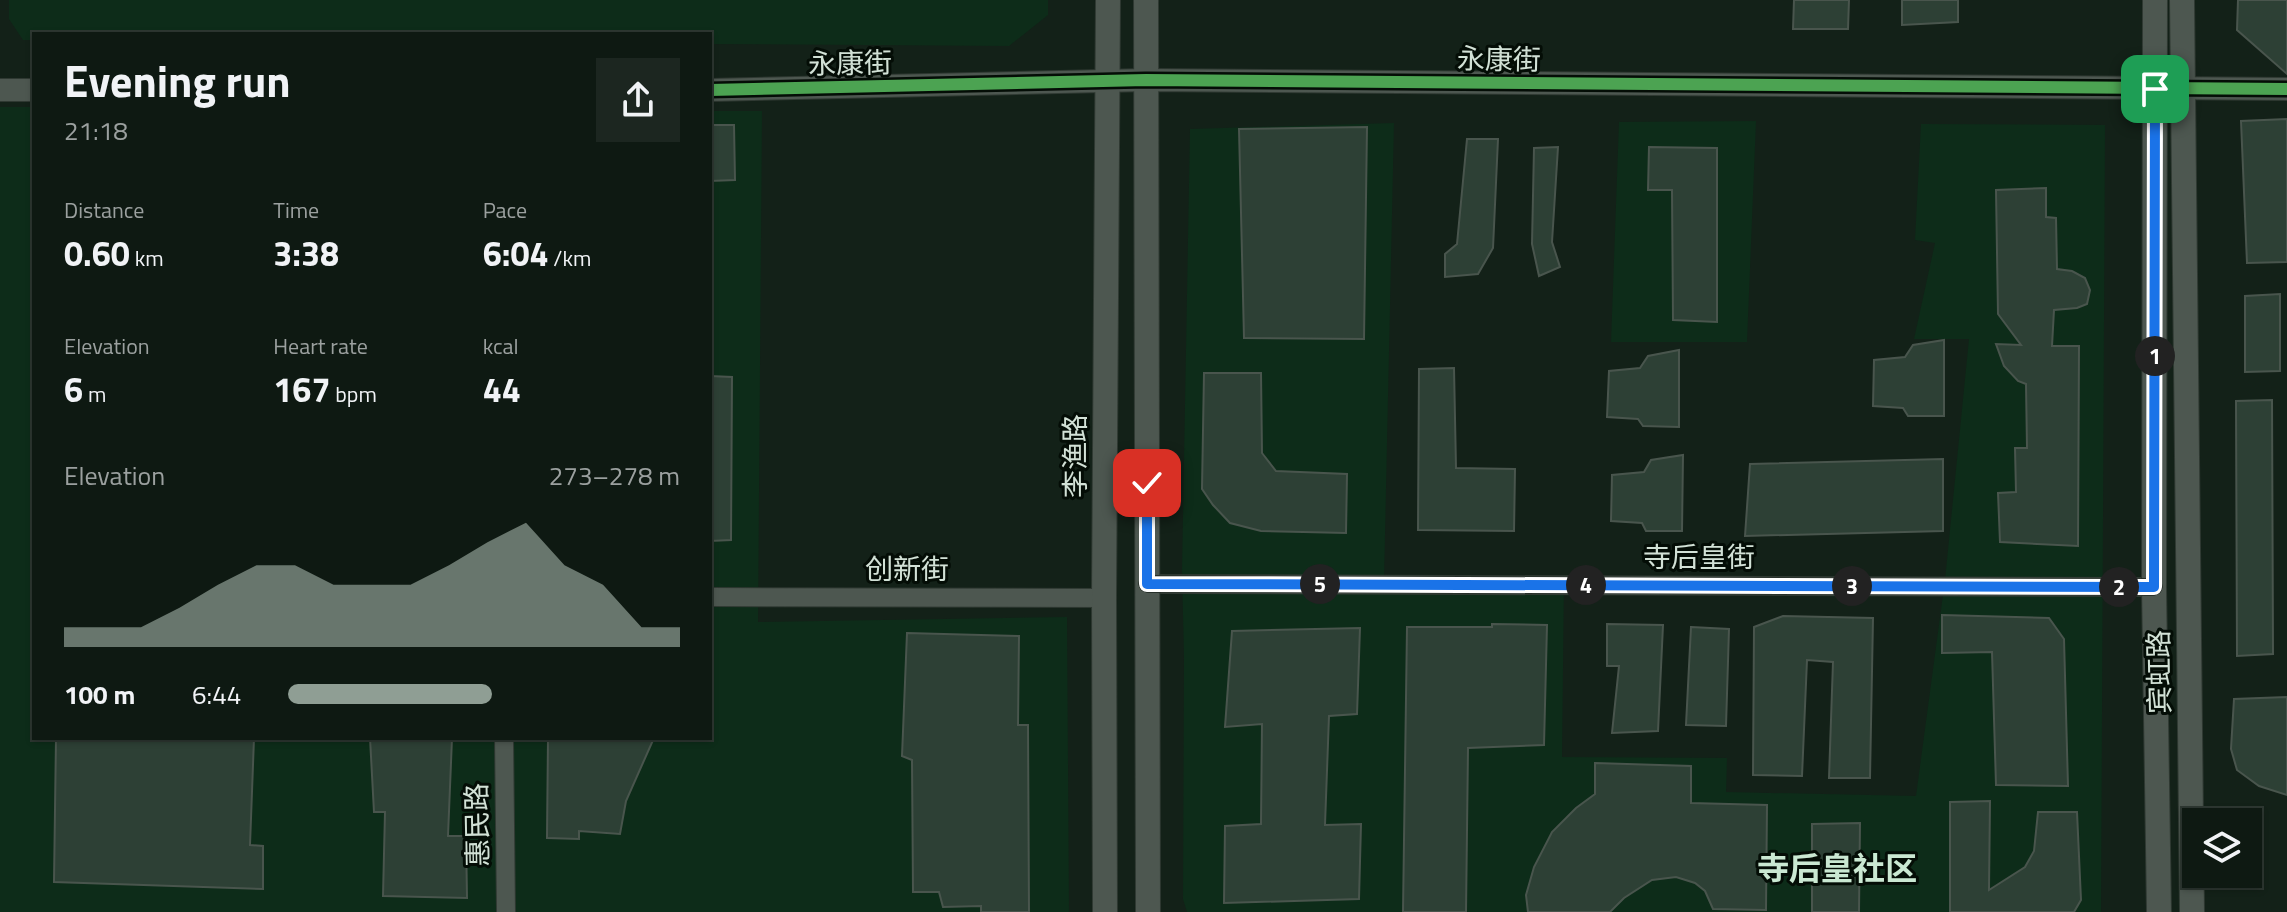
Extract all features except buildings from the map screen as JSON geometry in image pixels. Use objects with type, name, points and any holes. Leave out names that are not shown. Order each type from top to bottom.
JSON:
[{"type":"main road","name":"李渔路","points":[[1105,912],[1108,0]]},
{"type":"main road","points":[[1146,0],[1148,912]]},
{"type":"main road","name":"宾虹路","points":[[2155,0],[2154,587],[2159,912]]},
{"type":"main road","name":"宾虹路","points":[[2182,0],[2192,912]]},
{"type":"street","name":"永康街","points":[[712,90],[1146,80],[2287,89]]},
{"type":"street","points":[[0,90],[32,90]]},
{"type":"street","name":"寺后皇街","points":[[1147,584],[2154,587]]},
{"type":"street","name":"创新街","points":[[712,597],[1104,598]]},
{"type":"street","name":"惠民路","points":[[504,740],[506,912]]},
{"type":"shaded area","points":[[9,0],[1048,0],[1048,15],[1009,46],[712,44],[712,32],[32,32],[32,40],[23,40],[9,19]]},
{"type":"shaded area","points":[[0,107],[32,107],[32,740],[712,740],[712,111],[762,111],[758,622],[1067,617],[1069,912],[0,912]]},
{"type":"shaded area","points":[[1756,121],[1747,342],[1611,342],[1619,122]]},
{"type":"shaded area","points":[[1394,123],[1384,580],[1564,580],[1562,757],[1727,758],[1726,792],[1916,796],[1945,580],[1969,339],[1914,339],[1935,243],[1915,240],[1921,124],[2105,125],[2101,912],[1187,912],[1183,899],[1182,571],[1190,129]]},
{"type":"cycle path","points":[[712,90],[1146,80],[2287,89]]},
{"type":"cycle path","points":[[1147,584],[2154,587]]},
{"type":"district","name":"寺后皇社区","points":[[1837,869]]},
{"type":"route","points":[[1147,483],[1147,584],[2154,587],[2155,89]]}]
